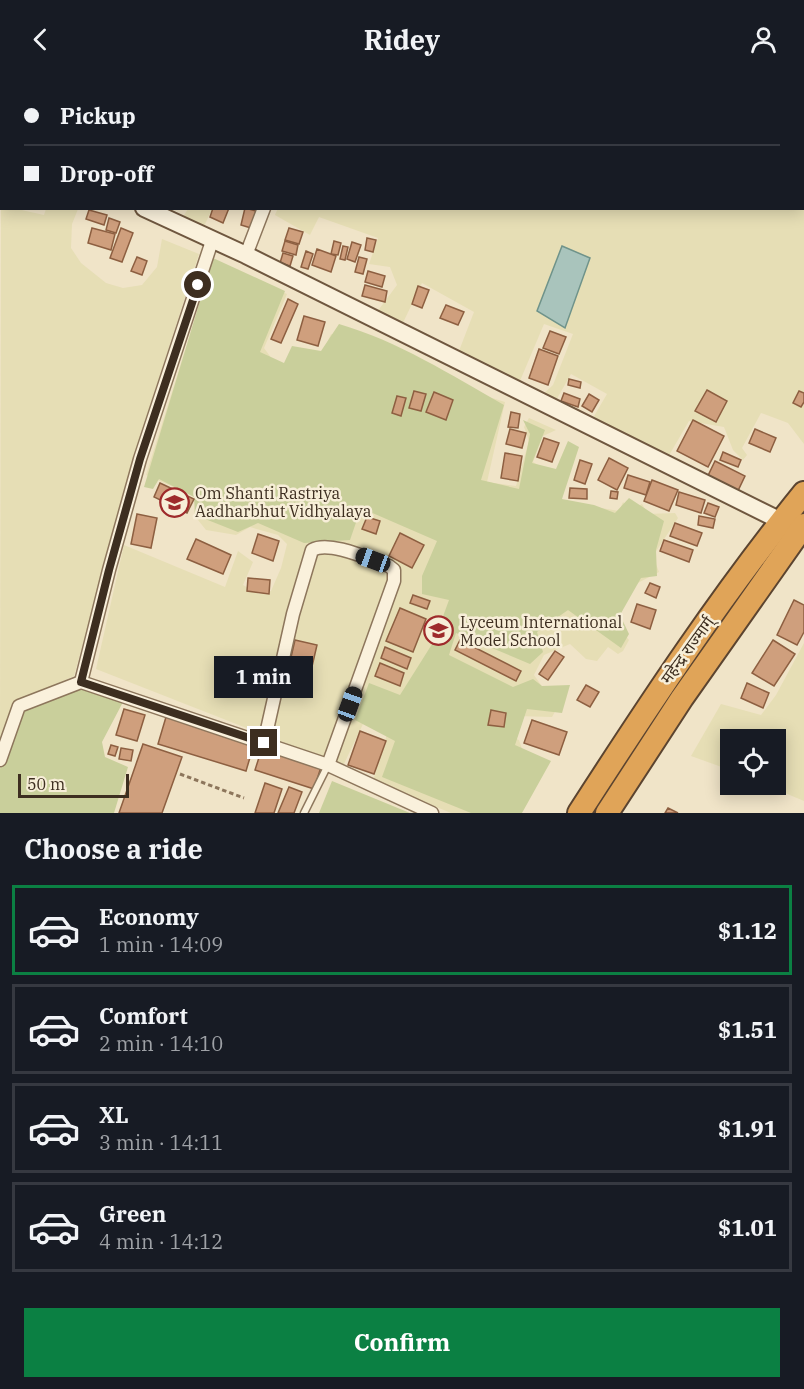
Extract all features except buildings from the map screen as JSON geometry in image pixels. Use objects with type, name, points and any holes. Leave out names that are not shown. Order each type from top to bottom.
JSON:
[{"type":"highway","name":"महेन्द्र राज्मार्ग्","points":[[607,813],[797,527],[804,493]]},
{"type":"highway","name":"महेन्द्र राज्मार्ग्","points":[[579,813],[662,685],[797,527]]},
{"type":"main road","points":[[148,210],[246,255],[797,527]]},
{"type":"street","points":[[246,255],[263,210]]},
{"type":"street","points":[[81,682],[140,459],[212,241]]},
{"type":"street","points":[[264,743],[293,614],[312,550],[317,547],[340,549],[389,566],[394,570],[394,581],[328,765]]},
{"type":"street","points":[[0,760],[19,706],[81,682],[328,765],[432,813]]},
{"type":"lane","points":[[304,813],[328,765]]},
{"type":"path","points":[[180,774],[244,798]]},
{"type":"shaded area","points":[[1,210],[22,210],[44,215],[46,210],[78,210],[72,224],[71,248],[81,263],[106,283],[123,288],[142,285],[157,267],[162,239],[199,254],[140,437],[74,676],[15,702],[0,745]]},
{"type":"shaded area","points":[[187,210],[212,210],[201,233],[181,220]]},
{"type":"shaded area","points":[[277,210],[804,210],[804,444],[788,423],[761,413],[742,448],[747,455],[743,460],[733,450],[724,427],[689,421],[664,464],[590,423],[607,394],[571,374],[555,402],[540,397],[553,385],[573,334],[544,324],[517,388],[457,356],[474,312],[422,283],[400,329],[374,316],[397,285],[390,267],[369,264],[378,238],[319,217],[310,235],[275,215]]},
{"type":"shaded area","points":[[213,261],[287,294],[264,348],[280,370],[322,354],[331,334],[457,387],[505,402],[487,482],[516,486],[529,441],[524,427],[529,418],[556,430],[543,436],[533,462],[552,473],[559,501],[619,511],[623,502],[631,510],[642,504],[648,514],[675,513],[678,518],[653,556],[659,572],[628,588],[618,627],[629,640],[623,651],[618,654],[608,647],[597,661],[586,659],[570,644],[544,655],[534,675],[557,708],[552,717],[487,715],[508,736],[519,740],[523,752],[520,813],[451,813],[373,781],[387,734],[363,724],[343,766],[96,669],[124,545],[225,587],[238,551],[253,562],[243,585],[259,594],[271,591],[281,568],[287,544],[278,535],[250,527],[236,535],[206,530],[194,515],[196,497],[146,475]]},
{"type":"shaded area","points":[[804,643],[804,801],[786,793],[786,729],[720,729],[720,766],[691,756],[721,704],[761,715],[776,695]]},
{"type":"green space","points":[[213,258],[285,291],[260,352],[284,363],[292,346],[321,351],[339,324],[361,331],[403,349],[504,405],[481,480],[519,489],[530,434],[523,420],[545,430],[532,463],[556,469],[568,441],[579,447],[562,499],[594,505],[615,513],[629,498],[664,521],[656,550],[657,576],[641,578],[620,615],[629,634],[621,648],[568,610],[537,632],[543,652],[530,664],[456,633],[449,655],[513,687],[533,679],[542,686],[570,685],[562,713],[527,709],[515,745],[551,761],[522,813],[471,813],[382,777],[395,741],[355,720],[369,683],[400,695],[434,641],[449,600],[422,594],[422,576],[437,541],[361,508],[350,540],[304,543],[258,523],[238,532],[195,515],[194,497],[159,479],[153,489],[144,487]]},
{"type":"green space","points":[[84,687],[123,702],[102,742],[105,757],[128,767],[114,813],[0,813],[0,769],[21,710]]},
{"type":"green space","points":[[332,781],[410,813],[319,813]]},
{"type":"water","points":[[562,246],[590,258],[565,328],[537,311]]},
{"type":"place","name":"Om Shanti Rastriya Aadharbhut Vidhyalaya","points":[[174,502]]},
{"type":"place","name":"Lyceum International Model School","points":[[439,631]]},
{"type":"route","points":[[198,285],[140,459],[81,682],[264,743]]}]
